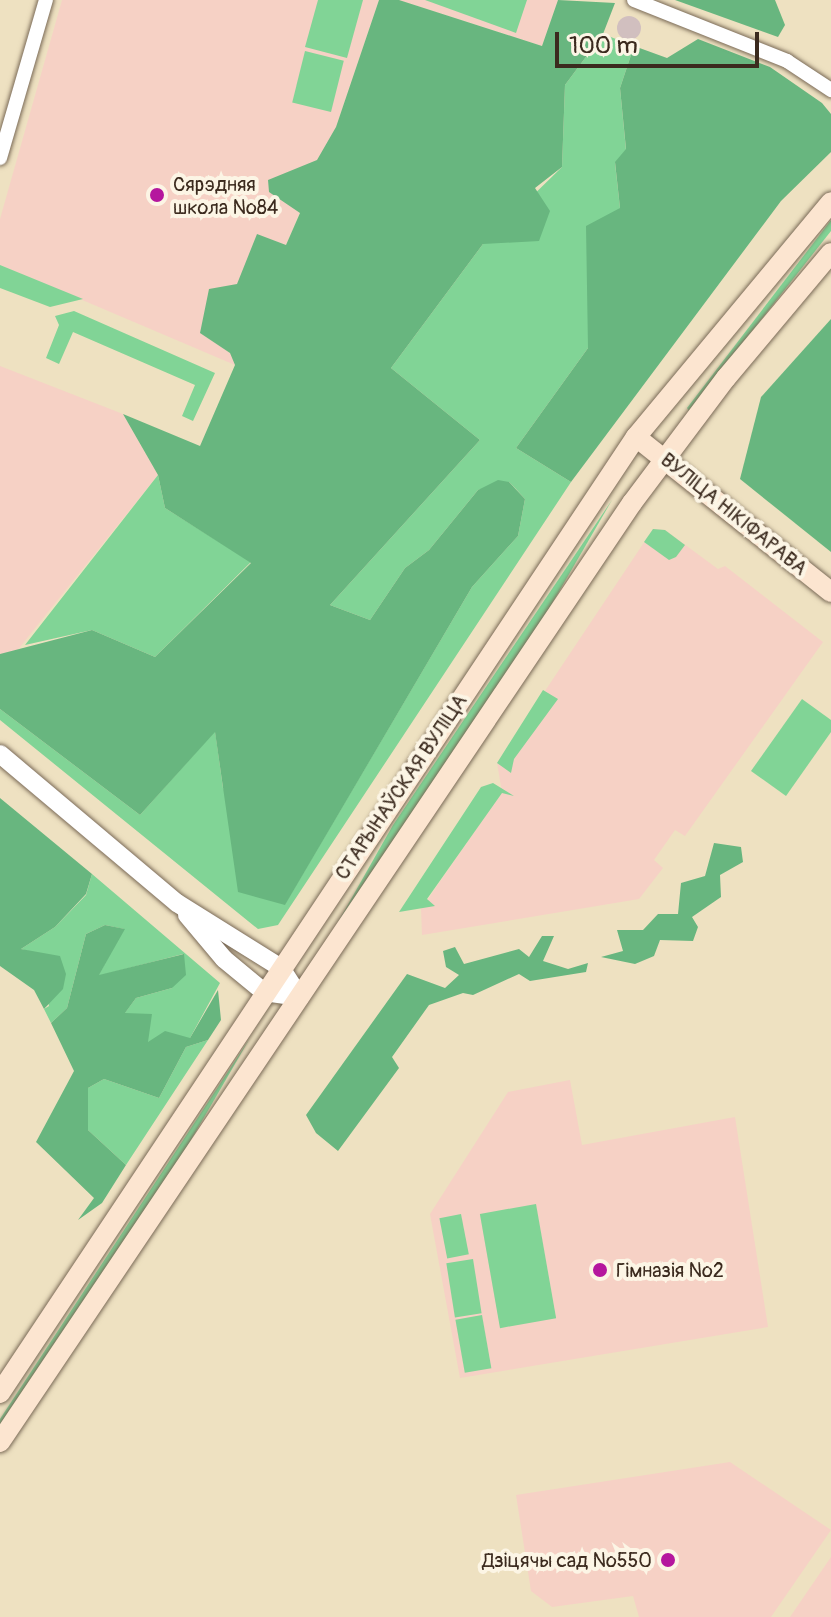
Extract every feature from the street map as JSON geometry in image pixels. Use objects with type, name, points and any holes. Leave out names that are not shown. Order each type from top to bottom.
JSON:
[{"type":"main road","name":"СТАРЫНАЎСКАЯ ВУЛІЦА","points":[[0,1393],[636,437],[831,202]]},
{"type":"main road","name":"СТАРЫНАЎСКАЯ ВУЛІЦА","points":[[0,1442],[666,460],[831,253]]},
{"type":"main road","name":"ВУЛІЦА НІКІФАРАВА","points":[[636,437],[831,592]]},
{"type":"street","points":[[0,158],[46,0]]},
{"type":"street","points":[[634,0],[787,61],[831,90]]},
{"type":"street","points":[[0,754],[177,903],[281,968],[300,997]]},
{"type":"street","points":[[177,903],[224,959],[264,992],[300,997]]},
{"type":"shaded area","name":"Сярэдняя школа №84","points":[[62,0],[379,0],[336,127],[235,365],[0,265],[0,219]]},
{"type":"shaded area","points":[[399,0],[558,0],[542,46]]},
{"type":"shaded area","points":[[629,16],[637,20],[641,28],[637,36],[629,40],[621,36],[617,28],[621,20]]},
{"type":"shaded area","points":[[0,366],[123,414],[158,475],[0,672]]},
{"type":"shaded area","points":[[653,529],[665,530],[718,569],[725,566],[823,642],[685,836],[675,830],[654,860],[663,868],[639,899],[422,935],[421,909],[502,792],[497,763]]},
{"type":"shaded area","name":"Гімназія №2","points":[[570,1080],[582,1145],[735,1117],[768,1327],[460,1378],[430,1214],[508,1092]]},
{"type":"shaded area","name":"Дзіцячы сад №550","points":[[730,1462],[831,1530],[771,1617],[639,1617],[633,1596],[552,1607],[531,1591],[516,1495]]},
{"type":"shaded area","points":[[831,1557],[831,1617],[790,1617]]},
{"type":"green space","points":[[318,0],[363,0],[347,58],[305,47]]},
{"type":"green space","points":[[379,0],[399,0],[542,46],[558,0],[615,3],[603,34],[565,85],[562,167],[535,188],[550,211],[539,241],[483,244],[391,368],[480,440],[330,605],[370,620],[405,568],[429,550],[478,490],[498,480],[509,482],[525,499],[518,536],[472,587],[285,905],[238,892],[215,732],[140,815],[0,709],[0,654],[92,630],[155,657],[251,563],[165,508],[158,475],[123,414],[200,446],[235,365],[230,353],[200,333],[209,289],[237,284],[257,234],[286,245],[300,213],[269,192],[268,180],[317,160],[336,127]]},
{"type":"green space","points":[[425,0],[527,0],[516,33]]},
{"type":"green space","points":[[675,0],[775,0],[785,25],[778,37]]},
{"type":"green space","points":[[603,34],[634,46],[620,88],[626,150],[615,163],[620,208],[588,327],[588,348],[516,448],[571,482],[278,925],[258,929],[0,720],[0,709],[140,815],[215,731],[223,788],[285,904],[472,587],[518,536],[525,499],[509,482],[478,490],[429,550],[405,568],[370,620],[330,605],[480,440],[391,368],[483,244],[562,167],[565,85]]},
{"type":"green space","points":[[698,39],[770,67],[822,103],[831,114],[831,152],[781,201],[571,482],[516,448],[588,348],[586,226],[620,208],[615,162],[626,149],[620,88],[634,46],[667,58]]},
{"type":"green space","points":[[305,51],[344,61],[331,112],[292,102]]},
{"type":"green space","points":[[831,220],[831,231],[689,411],[687,408]]},
{"type":"green space","points":[[0,265],[83,299],[50,307],[0,288]]},
{"type":"green space","points":[[74,311],[215,373],[193,421],[182,416],[195,385],[73,332],[59,364],[46,358],[59,325],[55,316]]},
{"type":"green space","points":[[831,319],[831,552],[740,479],[761,397]]},
{"type":"green space","points":[[158,475],[165,508],[251,562],[155,657],[92,630],[25,645]]},
{"type":"green space","points":[[612,500],[546,614],[329,938],[393,825]]},
{"type":"green space","points":[[653,529],[665,530],[685,545],[676,557],[669,560],[644,542]]},
{"type":"green space","points":[[543,690],[558,699],[514,759],[511,773],[497,763]]},
{"type":"green space","points":[[802,699],[831,720],[831,732],[786,796],[751,771]]},
{"type":"green space","points":[[493,783],[514,796],[502,793],[427,899],[435,906],[399,912],[481,787]]},
{"type":"green space","points":[[0,798],[92,874],[86,894],[55,927],[21,949],[60,956],[66,974],[63,989],[44,1009],[34,990],[0,966]]},
{"type":"green space","points":[[714,843],[741,847],[743,862],[720,875],[721,897],[692,917],[698,927],[693,941],[660,940],[654,956],[635,964],[601,957],[623,951],[617,930],[643,930],[658,914],[678,914],[681,883],[705,876]]},
{"type":"green space","points":[[92,874],[220,983],[190,1038],[147,1043],[124,1014],[136,998],[172,988],[183,954],[98,976],[124,929],[105,925],[86,934],[67,1008],[51,1023],[44,1009],[49,1006],[39,954],[21,949],[55,927],[86,895]]},
{"type":"green space","points":[[105,925],[125,929],[99,975],[184,954],[186,975],[172,988],[136,998],[125,1013],[152,1014],[148,1042],[165,1031],[190,1038],[218,990],[221,1020],[208,1040],[186,1047],[159,1098],[104,1079],[88,1088],[88,1130],[126,1165],[102,1203],[78,1220],[94,1198],[36,1142],[74,1071],[51,1023],[67,1008],[86,934]]},
{"type":"green space","points":[[542,936],[554,936],[543,961],[568,969],[588,963],[586,972],[530,981],[519,974],[473,995],[463,993],[429,1005],[392,1057],[399,1068],[338,1151],[316,1133],[306,1115],[407,974],[445,988],[459,975],[446,967],[443,951],[455,947],[464,964],[519,949],[529,957]]},
{"type":"green space","points":[[250,1038],[184,1152],[0,1428],[0,1419]]},
{"type":"green space","points":[[208,1040],[126,1165],[88,1130],[88,1088],[104,1079],[159,1098],[186,1047]]},
{"type":"green space","points":[[536,1204],[556,1318],[500,1328],[480,1214]]},
{"type":"green space","points":[[461,1214],[469,1254],[447,1258],[439,1218]]},
{"type":"green space","points":[[473,1259],[482,1313],[455,1318],[446,1263]]},
{"type":"green space","points":[[482,1315],[491,1368],[465,1373],[455,1320]]},
{"type":"place","name":"Сярэдняя школа №84","points":[[157,195]]},
{"type":"place","name":"Гімназія №2","points":[[600,1270]]},
{"type":"place","name":"Дзіцячы сад №550","points":[[668,1560]]}]
